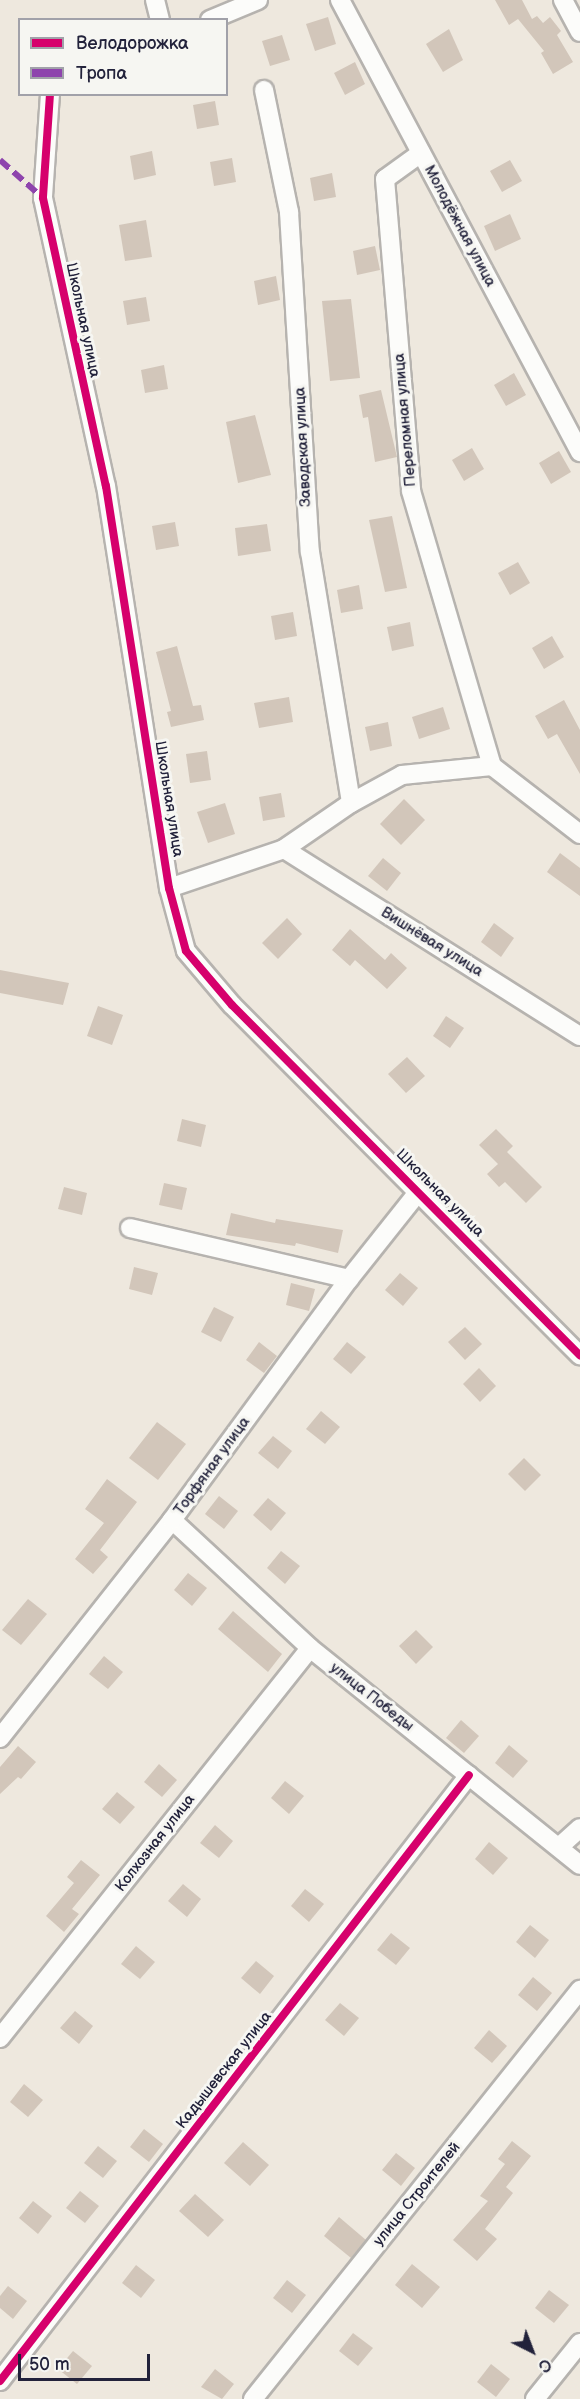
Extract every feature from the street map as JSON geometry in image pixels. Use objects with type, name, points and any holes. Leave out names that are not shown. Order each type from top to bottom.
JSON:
[{"type":"street","points":[[155,0],[160,18]]},
{"type":"street","points":[[215,18],[258,0]]},
{"type":"street","name":"Молодёжная улица","points":[[340,0],[580,452]]},
{"type":"street","points":[[563,0],[580,32]]},
{"type":"street","name":"Заводская улица","points":[[264,90],[289,212],[310,552],[351,803]]},
{"type":"street","name":"Школьная улица","points":[[50,96],[43,198],[106,486],[169,888],[186,951],[232,1005],[419,1191],[580,1356]]},
{"type":"street","name":"Переломная улица","points":[[422,153],[385,178],[411,491],[492,766]]},
{"type":"street","points":[[169,888],[284,849],[351,803],[402,775],[492,766],[580,834]]},
{"type":"street","name":"Вишнёвая улица","points":[[284,849],[580,1036]]},
{"type":"street","name":"Торфяная улица","points":[[0,1738],[172,1520],[349,1279],[419,1191]]},
{"type":"street","points":[[130,1228],[349,1279]]},
{"type":"street","name":"улица Победы","points":[[172,1520],[310,1648],[580,1865]]},
{"type":"street","name":"Колхозная улица","points":[[0,2038],[310,1648]]},
{"type":"street","name":"Кадышевская улица","points":[[0,2381],[469,1774]]},
{"type":"street","points":[[559,1846],[580,1828]]},
{"type":"street","name":"улица Строителей","points":[[253,2399],[580,1989]]},
{"type":"street","points":[[535,2399],[580,2343]]},
{"type":"building","points":[[495,0],[522,0],[532,19],[537,16],[543,23],[550,17],[561,31],[557,35],[573,62],[553,74],[541,53],[544,51],[518,19],[509,25]]},
{"type":"building","points":[[328,17],[336,44],[315,51],[306,24]]},
{"type":"building","points":[[449,29],[463,60],[443,72],[426,44]]},
{"type":"building","points":[[282,35],[290,60],[270,66],[262,41]]},
{"type":"building","points":[[355,62],[365,84],[345,95],[334,73]]},
{"type":"building","points":[[215,101],[219,125],[197,129],[193,105]]},
{"type":"building","points":[[152,151],[156,175],[134,180],[130,156]]},
{"type":"building","points":[[232,158],[236,182],[214,186],[210,162]]},
{"type":"building","points":[[510,160],[522,181],[502,192],[490,171]]},
{"type":"building","points":[[332,173],[336,197],[314,201],[310,178]]},
{"type":"building","points":[[510,214],[521,239],[495,251],[484,226]]},
{"type":"building","points":[[146,220],[152,257],[125,261],[119,225]]},
{"type":"building","points":[[375,246],[380,270],[357,275],[353,251]]},
{"type":"building","points":[[276,276],[280,300],[258,305],[254,281]]},
{"type":"building","points":[[146,297],[150,321],[127,325],[123,301]]},
{"type":"building","points":[[351,299],[360,378],[330,381],[322,301]]},
{"type":"building","points":[[164,365],[168,389],[145,393],[141,370]]},
{"type":"building","points":[[514,373],[526,395],[506,406],[494,385]]},
{"type":"building","points":[[381,390],[397,457],[375,462],[368,417],[363,418],[359,395]]},
{"type":"building","points":[[255,415],[271,475],[238,483],[226,422]]},
{"type":"building","points":[[472,448],[484,469],[464,481],[452,460]]},
{"type":"building","points":[[559,451],[571,472],[551,484],[539,463]]},
{"type":"building","points":[[392,516],[407,588],[385,592],[369,520]]},
{"type":"building","points":[[175,522],[179,546],[156,550],[152,526]]},
{"type":"building","points":[[267,524],[271,551],[238,556],[235,528]]},
{"type":"building","points":[[518,562],[530,583],[510,595],[498,573]]},
{"type":"building","points":[[359,585],[363,609],[341,613],[337,590]]},
{"type":"building","points":[[293,612],[297,636],[275,640],[271,616]]},
{"type":"building","points":[[410,622],[414,646],[392,651],[387,627]]},
{"type":"building","points":[[552,636],[564,657],[544,669],[532,648]]},
{"type":"building","points":[[177,646],[193,706],[201,705],[204,720],[171,727],[167,712],[171,711],[156,652]]},
{"type":"building","points":[[289,697],[293,722],[259,728],[254,703]]},
{"type":"building","points":[[564,700],[580,730],[580,774],[557,734],[548,739],[535,716]]},
{"type":"building","points":[[443,707],[450,729],[419,739],[412,717]]},
{"type":"building","points":[[388,722],[392,746],[370,751],[365,727]]},
{"type":"building","points":[[207,751],[211,780],[190,783],[186,754]]},
{"type":"building","points":[[281,793],[285,817],[263,821],[259,797]]},
{"type":"building","points":[[404,799],[425,820],[401,845],[380,824]]},
{"type":"building","points":[[225,803],[235,834],[208,843],[197,812]]},
{"type":"building","points":[[560,853],[580,868],[580,896],[547,872]]},
{"type":"building","points":[[383,858],[401,873],[387,891],[368,876]]},
{"type":"building","points":[[287,918],[302,934],[278,959],[262,943]]},
{"type":"building","points":[[494,923],[514,938],[501,957],[481,942]]},
{"type":"building","points":[[350,929],[385,960],[391,953],[407,968],[387,989],[355,960],[350,966],[332,950]]},
{"type":"building","points":[[0,970],[69,983],[63,1005],[0,993]]},
{"type":"building","points":[[98,1006],[123,1015],[112,1045],[87,1036]]},
{"type":"building","points":[[446,1016],[464,1028],[450,1048],[433,1036]]},
{"type":"building","points":[[407,1057],[425,1076],[406,1093],[388,1074]]},
{"type":"building","points":[[182,1119],[206,1125],[201,1147],[177,1141]]},
{"type":"building","points":[[496,1129],[513,1146],[507,1152],[542,1187],[526,1203],[505,1182],[499,1187],[487,1174],[498,1164],[479,1145]]},
{"type":"building","points":[[164,1183],[187,1188],[182,1210],[159,1205]]},
{"type":"building","points":[[64,1187],[87,1193],[82,1215],[58,1209]]},
{"type":"building","points":[[231,1213],[275,1223],[276,1219],[343,1230],[338,1253],[296,1243],[295,1246],[226,1235]]},
{"type":"building","points":[[134,1267],[158,1273],[152,1295],[129,1289]]},
{"type":"building","points":[[400,1273],[418,1288],[403,1306],[385,1290]]},
{"type":"building","points":[[291,1283],[315,1289],[309,1311],[286,1305]]},
{"type":"building","points":[[214,1307],[234,1317],[221,1342],[201,1332]]},
{"type":"building","points":[[465,1327],[482,1344],[465,1360],[448,1342]]},
{"type":"building","points":[[259,1342],[277,1356],[264,1373],[246,1360]]},
{"type":"building","points":[[347,1342],[366,1357],[351,1374],[333,1359]]},
{"type":"building","points":[[479,1368],[496,1386],[480,1402],[463,1384]]},
{"type":"building","points":[[321,1411],[340,1427],[325,1444],[306,1429]]},
{"type":"building","points":[[157,1422],[186,1444],[158,1480],[129,1458]]},
{"type":"building","points":[[273,1436],[292,1451],[278,1469],[258,1453]]},
{"type":"building","points":[[524,1458],[541,1475],[525,1491],[508,1474]]},
{"type":"building","points":[[107,1479],[137,1502],[100,1550],[108,1557],[93,1574],[75,1559],[104,1523],[85,1509]]},
{"type":"building","points":[[219,1496],[238,1511],[224,1529],[205,1514]]},
{"type":"building","points":[[268,1498],[286,1513],[271,1531],[253,1515]]},
{"type":"building","points":[[281,1551],[300,1566],[285,1584],[267,1568]]},
{"type":"building","points":[[188,1573],[207,1588],[192,1606],[174,1590]]},
{"type":"building","points":[[28,1599],[47,1614],[21,1645],[2,1630]]},
{"type":"building","points":[[233,1611],[282,1654],[268,1672],[218,1629]]},
{"type":"building","points":[[416,1630],[433,1647],[416,1664],[399,1646]]},
{"type":"building","points":[[104,1656],[123,1672],[108,1689],[89,1674]]},
{"type":"building","points":[[461,1720],[479,1736],[464,1753],[446,1738]]},
{"type":"building","points":[[509,1745],[528,1761],[513,1778],[495,1763]]},
{"type":"building","points":[[18,1746],[36,1762],[21,1779],[18,1777],[0,1794],[0,1767]]},
{"type":"building","points":[[159,1764],[177,1780],[162,1797],[144,1782]]},
{"type":"building","points":[[285,1781],[304,1796],[289,1814],[271,1798]]},
{"type":"building","points":[[117,1792],[135,1807],[120,1824],[102,1809]]},
{"type":"building","points":[[215,1825],[233,1841],[219,1858],[200,1843]]},
{"type":"building","points":[[489,1842],[508,1858],[493,1875],[475,1859]]},
{"type":"building","points":[[81,1860],[100,1875],[72,1909],[79,1914],[64,1932],[46,1916],[74,1883],[67,1877]]},
{"type":"building","points":[[183,1884],[201,1899],[187,1917],[168,1901]]},
{"type":"building","points":[[305,1889],[324,1904],[309,1922],[291,1906]]},
{"type":"building","points":[[530,1925],[549,1940],[535,1958],[516,1942]]},
{"type":"building","points":[[391,1933],[410,1948],[396,1965],[377,1950]]},
{"type":"building","points":[[136,1946],[155,1962],[140,1979],[121,1964]]},
{"type":"building","points":[[256,1961],[274,1976],[260,1994],[241,1978]]},
{"type":"building","points":[[533,1977],[552,1993],[537,2011],[518,1995]]},
{"type":"building","points":[[340,2003],[359,2018],[344,2036],[325,2020]]},
{"type":"building","points":[[75,2011],[93,2026],[79,2044],[60,2028]]},
{"type":"building","points":[[489,2030],[507,2046],[492,2063],[474,2048]]},
{"type":"building","points":[[24,2084],[43,2100],[28,2117],[10,2102]]},
{"type":"building","points":[[144,2129],[163,2144],[149,2162],[130,2147]]},
{"type":"building","points":[[512,2141],[531,2156],[506,2187],[513,2193],[485,2229],[497,2239],[477,2261],[453,2240],[488,2201],[480,2196],[505,2164],[498,2159]]},
{"type":"building","points":[[243,2142],[269,2165],[250,2186],[224,2163]]},
{"type":"building","points":[[98,2146],[117,2161],[103,2178],[84,2163]]},
{"type":"building","points":[[396,2153],[415,2168],[401,2186],[382,2170]]},
{"type":"building","points":[[80,2191],[99,2206],[85,2223],[66,2208]]},
{"type":"building","points":[[195,2194],[224,2220],[208,2237],[179,2211]]},
{"type":"building","points":[[33,2201],[52,2216],[38,2234],[19,2218]]},
{"type":"building","points":[[339,2217],[366,2240],[351,2258],[324,2236]]},
{"type":"building","points":[[412,2264],[440,2287],[422,2308],[395,2285]]},
{"type":"building","points":[[136,2265],[155,2280],[141,2298],[122,2283]]},
{"type":"building","points":[[287,2280],[306,2295],[292,2313],[273,2298]]},
{"type":"building","points":[[8,2286],[27,2301],[13,2319],[0,2308],[0,2296]]},
{"type":"building","points":[[549,2290],[569,2305],[554,2323],[535,2308]]},
{"type":"building","points":[[353,2333],[373,2348],[358,2366],[339,2351]]},
{"type":"building","points":[[73,2351],[92,2366],[77,2384],[58,2369]]},
{"type":"building","points":[[491,2364],[510,2379],[496,2397],[477,2382]]},
{"type":"building","points":[[215,2369],[234,2384],[222,2399],[201,2387]]},
{"type":"marked path","points":[[0,160],[43,198]]},
{"type":"cycle path","points":[[50,96],[43,198],[106,486],[169,888],[186,951],[232,1005],[580,1355]]},
{"type":"cycle path","points":[[0,2381],[469,1775]]}]
